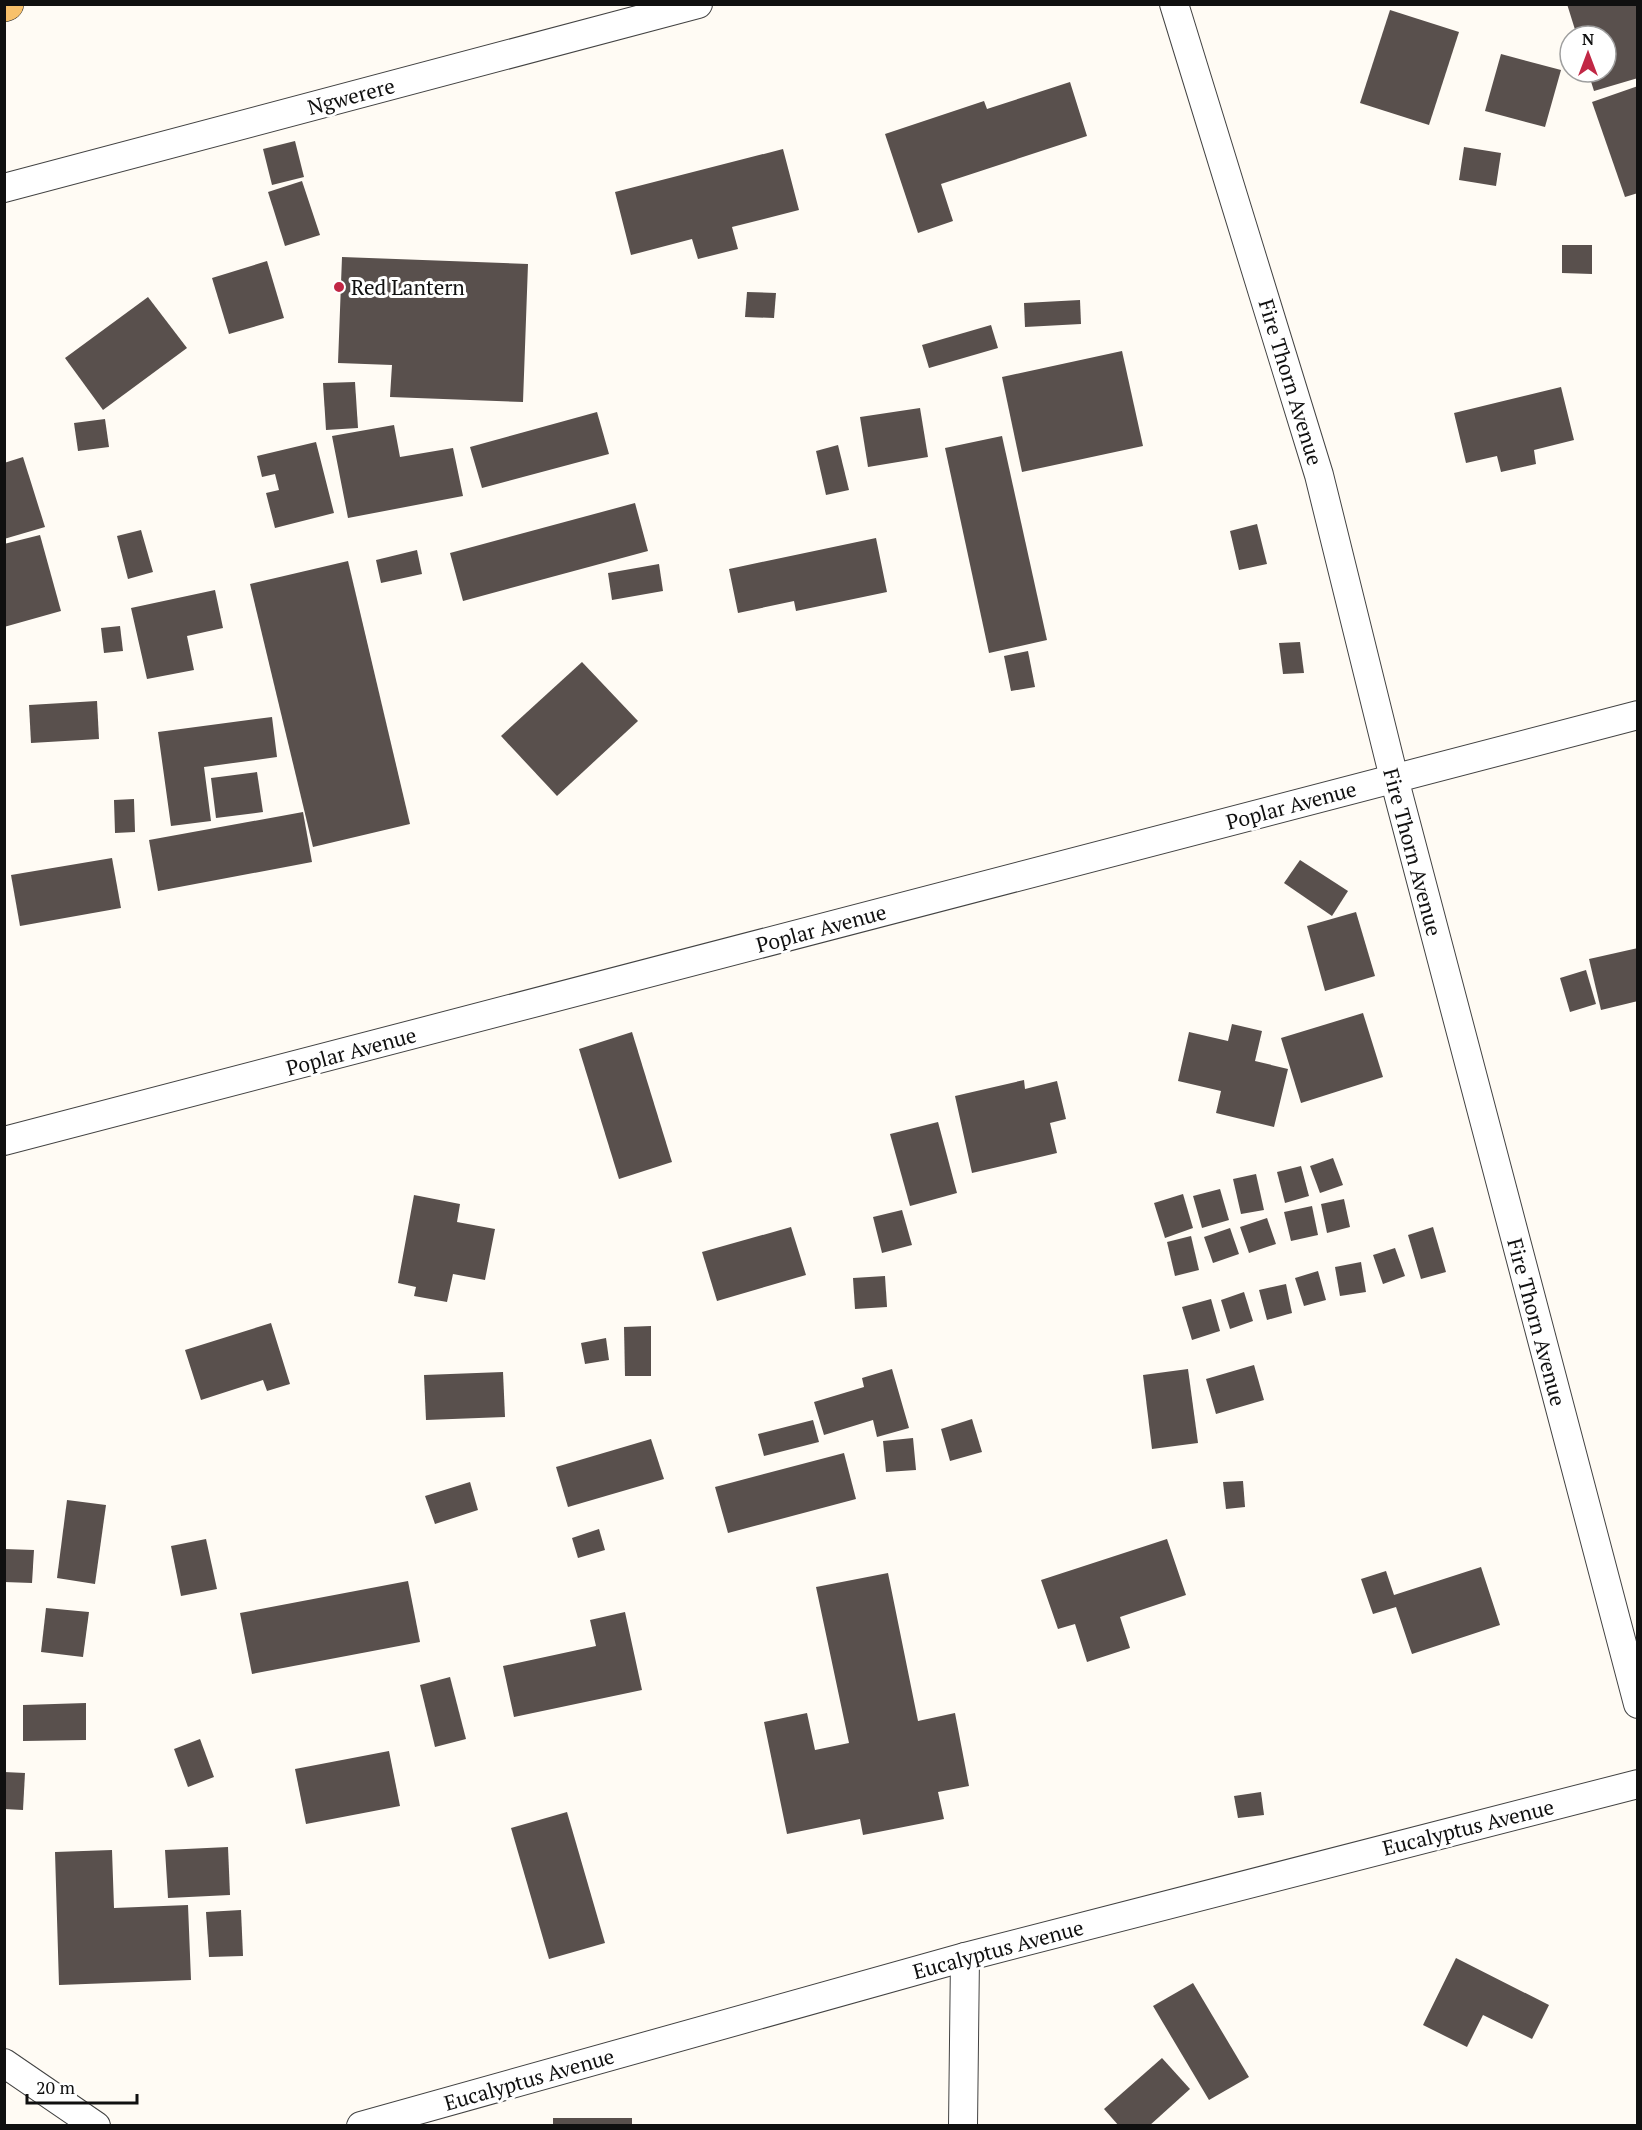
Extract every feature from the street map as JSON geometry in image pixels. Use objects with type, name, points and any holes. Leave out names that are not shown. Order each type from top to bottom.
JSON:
[{"type":"street","name":"Ngwerere","points":[[4,188],[698,4]]},
{"type":"street","name":"Fire Thorn Avenue","points":[[1174,4],[1319,475],[1394,778],[1638,1704]]},
{"type":"street","name":"Poplar Avenue","points":[[4,1141],[1638,715]]},
{"type":"street","name":"Eucalyptus Avenue","points":[[361,2126],[965,1957],[1638,1784]]},
{"type":"street","points":[[963,2126],[965,1957]]},
{"type":"street","points":[[4,2063],[96,2126]]},
{"type":"building","points":[[1567,4],[1638,4],[1638,78],[1618,84],[1618,24],[1573,24]]},
{"type":"building","points":[[1390,10],[1459,32],[1429,125],[1360,103]]},
{"type":"building","points":[[1501,54],[1558,69],[1558,81],[1545,127],[1485,111]]},
{"type":"building","points":[[1070,82],[1087,136],[941,184],[953,221],[918,233],[885,134],[984,101],[987,109]]},
{"type":"building","points":[[1592,84],[1618,84],[1594,91]]},
{"type":"building","points":[[1638,86],[1638,193],[1625,197],[1592,102]]},
{"type":"building","points":[[295,141],[304,177],[272,185],[263,149]]},
{"type":"building","points":[[1464,147],[1501,153],[1496,186],[1459,180]]},
{"type":"building","points":[[783,149],[799,210],[732,227],[738,249],[698,259],[692,239],[631,255],[615,192]]},
{"type":"building","points":[[302,181],[320,235],[285,246],[268,192]]},
{"type":"building","points":[[1562,245],[1592,245],[1592,274],[1562,273]]},
{"type":"building","points":[[342,257],[528,264],[523,402],[390,397],[392,365],[338,363]]},
{"type":"building","points":[[267,261],[284,318],[229,334],[212,278]]},
{"type":"building","points":[[747,292],[776,293],[774,318],[745,317]]},
{"type":"building","points":[[148,297],[187,348],[103,410],[65,358]]},
{"type":"building","points":[[1080,300],[1081,324],[1025,327],[1024,303]]},
{"type":"building","points":[[991,325],[998,348],[929,368],[922,345]]},
{"type":"building","points":[[1122,351],[1143,446],[1022,472],[1002,377]]},
{"type":"building","points":[[355,382],[358,428],[326,430],[323,383]]},
{"type":"building","points":[[1561,387],[1574,440],[1534,450],[1536,464],[1501,472],[1497,456],[1466,463],[1454,413]]},
{"type":"building","points":[[920,408],[928,457],[868,467],[860,417]]},
{"type":"building","points":[[597,412],[609,454],[482,488],[470,447]]},
{"type":"building","points":[[105,419],[109,447],[78,451],[74,423]]},
{"type":"building","points":[[394,425],[400,457],[453,448],[463,496],[348,518],[332,436]]},
{"type":"building","points":[[1002,436],[1047,640],[989,653],[945,448]]},
{"type":"building","points":[[316,442],[334,513],[275,528],[266,493],[279,490],[275,474],[262,477],[257,456]]},
{"type":"building","points":[[838,445],[849,490],[826,495],[816,451]]},
{"type":"building","points":[[23,457],[45,527],[4,539],[4,463]]},
{"type":"building","points":[[635,503],[648,551],[463,601],[450,553]]},
{"type":"building","points":[[1257,524],[1267,564],[1239,570],[1230,531]]},
{"type":"building","points":[[141,530],[153,572],[128,579],[117,536]]},
{"type":"building","points":[[40,535],[61,611],[4,627],[4,544]]},
{"type":"building","points":[[876,538],[887,592],[796,611],[794,601],[738,613],[729,569]]},
{"type":"building","points":[[417,550],[422,574],[381,583],[376,560]]},
{"type":"building","points":[[348,561],[410,824],[313,847],[250,584]]},
{"type":"building","points":[[659,564],[663,591],[612,600],[608,573]]},
{"type":"building","points":[[215,590],[223,628],[187,636],[194,670],[147,679],[131,608]]},
{"type":"building","points":[[120,626],[123,651],[104,653],[101,628]]},
{"type":"building","points":[[1300,642],[1304,673],[1283,674],[1279,643]]},
{"type":"building","points":[[1028,651],[1035,687],[1011,691],[1004,656]]},
{"type":"building","points":[[582,662],[638,721],[557,796],[501,736]]},
{"type":"building","points":[[97,701],[99,739],[31,743],[29,705]]},
{"type":"building","points":[[272,717],[277,757],[204,767],[211,821],[171,826],[158,732]]},
{"type":"building","points":[[257,772],[263,812],[216,818],[211,778]]},
{"type":"building","points":[[134,799],[135,832],[115,833],[114,800]]},
{"type":"building","points":[[303,812],[312,862],[158,891],[149,840]]},
{"type":"building","points":[[112,858],[121,908],[20,926],[11,875]]},
{"type":"building","points":[[1300,860],[1348,891],[1332,916],[1284,883]]},
{"type":"building","points":[[1356,912],[1375,976],[1325,991],[1307,926]]},
{"type":"building","points":[[1638,948],[1638,1001],[1601,1010],[1589,959]]},
{"type":"building","points":[[1586,970],[1596,1004],[1570,1012],[1560,978]]},
{"type":"building","points":[[1363,1013],[1383,1077],[1301,1103],[1281,1038]]},
{"type":"building","points":[[1232,1024],[1262,1031],[1255,1061],[1288,1069],[1274,1127],[1216,1113],[1221,1091],[1178,1081],[1189,1032],[1228,1041]]},
{"type":"building","points":[[632,1032],[672,1162],[619,1179],[579,1049]]},
{"type":"building","points":[[1024,1080],[1025,1089],[1057,1081],[1066,1119],[1050,1123],[1057,1153],[972,1173],[955,1096]]},
{"type":"building","points":[[938,1122],[957,1193],[910,1206],[890,1134]]},
{"type":"building","points":[[1333,1158],[1343,1185],[1320,1193],[1310,1166]]},
{"type":"building","points":[[1301,1166],[1309,1196],[1285,1203],[1277,1172]]},
{"type":"building","points":[[1256,1174],[1264,1210],[1241,1214],[1233,1179]]},
{"type":"building","points":[[1220,1189],[1229,1220],[1202,1228],[1193,1196]]},
{"type":"building","points":[[1183,1194],[1193,1228],[1165,1238],[1154,1203]]},
{"type":"building","points":[[414,1195],[460,1204],[457,1222],[495,1229],[485,1280],[453,1274],[447,1302],[414,1296],[416,1287],[398,1283]]},
{"type":"building","points":[[1344,1199],[1350,1227],[1327,1233],[1321,1204]]},
{"type":"building","points":[[1312,1206],[1318,1235],[1291,1241],[1284,1212]]},
{"type":"building","points":[[902,1210],[912,1245],[882,1253],[873,1217]]},
{"type":"building","points":[[1267,1218],[1276,1244],[1249,1253],[1240,1227]]},
{"type":"building","points":[[791,1227],[806,1275],[717,1301],[702,1252]]},
{"type":"building","points":[[1433,1227],[1446,1272],[1421,1279],[1408,1235]]},
{"type":"building","points":[[1230,1228],[1239,1254],[1213,1263],[1204,1237]]},
{"type":"building","points":[[1191,1236],[1199,1270],[1175,1276],[1167,1242]]},
{"type":"building","points":[[1395,1248],[1405,1276],[1383,1284],[1373,1255]]},
{"type":"building","points":[[1361,1262],[1366,1292],[1340,1296],[1335,1267]]},
{"type":"building","points":[[1318,1271],[1326,1300],[1304,1306],[1295,1278]]},
{"type":"building","points":[[885,1276],[887,1307],[855,1309],[853,1278]]},
{"type":"building","points":[[1286,1284],[1292,1313],[1267,1320],[1259,1290]]},
{"type":"building","points":[[1244,1292],[1253,1321],[1230,1329],[1221,1300]]},
{"type":"building","points":[[1211,1299],[1220,1331],[1192,1340],[1182,1307]]},
{"type":"building","points":[[271,1323],[290,1384],[267,1391],[263,1380],[201,1400],[185,1350]]},
{"type":"building","points":[[651,1326],[651,1376],[625,1376],[624,1327]]},
{"type":"building","points":[[606,1338],[609,1360],[585,1364],[581,1343]]},
{"type":"building","points":[[1254,1365],[1264,1400],[1216,1414],[1206,1379]]},
{"type":"building","points":[[892,1369],[909,1428],[877,1437],[873,1420],[824,1435],[814,1402],[864,1387],[862,1378]]},
{"type":"building","points":[[1188,1369],[1198,1443],[1152,1449],[1143,1375]]},
{"type":"building","points":[[503,1372],[505,1417],[426,1420],[424,1375]]},
{"type":"building","points":[[972,1419],[982,1452],[950,1461],[941,1429]]},
{"type":"building","points":[[813,1420],[819,1442],[764,1456],[758,1434]]},
{"type":"building","points":[[913,1438],[916,1470],[886,1472],[883,1441]]},
{"type":"building","points":[[651,1439],[664,1479],[568,1507],[556,1467]]},
{"type":"building","points":[[844,1453],[856,1499],[728,1533],[715,1487]]},
{"type":"building","points":[[1243,1481],[1245,1507],[1226,1509],[1223,1482]]},
{"type":"building","points":[[470,1482],[478,1510],[435,1524],[425,1496]]},
{"type":"building","points":[[67,1500],[106,1505],[95,1584],[57,1578]]},
{"type":"building","points":[[599,1529],[605,1550],[578,1558],[572,1538]]},
{"type":"building","points":[[206,1539],[217,1589],[181,1596],[171,1546]]},
{"type":"building","points":[[1167,1539],[1186,1595],[1120,1617],[1130,1648],[1087,1662],[1075,1624],[1058,1629],[1041,1580]]},
{"type":"building","points":[[4,1549],[34,1550],[32,1583],[4,1582]]},
{"type":"building","points":[[1481,1567],[1500,1625],[1412,1654],[1396,1607],[1373,1614],[1361,1579],[1386,1571],[1394,1595]]},
{"type":"building","points":[[888,1573],[918,1721],[955,1713],[969,1786],[938,1792],[944,1819],[863,1835],[860,1819],[787,1834],[764,1722],[807,1713],[815,1750],[849,1743],[816,1587]]},
{"type":"building","points":[[408,1581],[420,1642],[252,1674],[240,1613]]},
{"type":"building","points":[[46,1608],[89,1612],[83,1657],[41,1652]]},
{"type":"building","points":[[625,1612],[642,1690],[514,1717],[503,1666],[596,1646],[590,1620]]},
{"type":"building","points":[[450,1677],[466,1739],[435,1747],[420,1685]]},
{"type":"building","points":[[86,1703],[86,1740],[23,1741],[23,1705]]},
{"type":"building","points":[[200,1739],[214,1777],[188,1787],[174,1749]]},
{"type":"building","points":[[389,1751],[400,1806],[306,1824],[295,1769]]},
{"type":"building","points":[[4,1772],[25,1773],[23,1810],[4,1809]]},
{"type":"building","points":[[1261,1792],[1264,1815],[1238,1818],[1234,1796]]},
{"type":"building","points":[[567,1812],[605,1943],[549,1959],[511,1828]]},
{"type":"building","points":[[228,1847],[230,1895],[168,1898],[165,1850]]},
{"type":"building","points":[[112,1850],[114,1908],[188,1905],[191,1980],[59,1985],[55,1852]]},
{"type":"building","points":[[241,1910],[243,1956],[209,1957],[206,1912]]},
{"type":"building","points":[[1456,1958],[1549,2005],[1532,2039],[1483,2015],[1467,2047],[1423,2025]]},
{"type":"building","points":[[1193,1983],[1249,2077],[1209,2100],[1153,2006]]},
{"type":"building","points":[[1162,2058],[1190,2089],[1149,2126],[1119,2126],[1104,2109]]},
{"type":"building","points":[[553,2118],[632,2118],[632,2126],[553,2126]]},
{"type":"place","name":"Red Lantern","points":[[339,287]]}]
